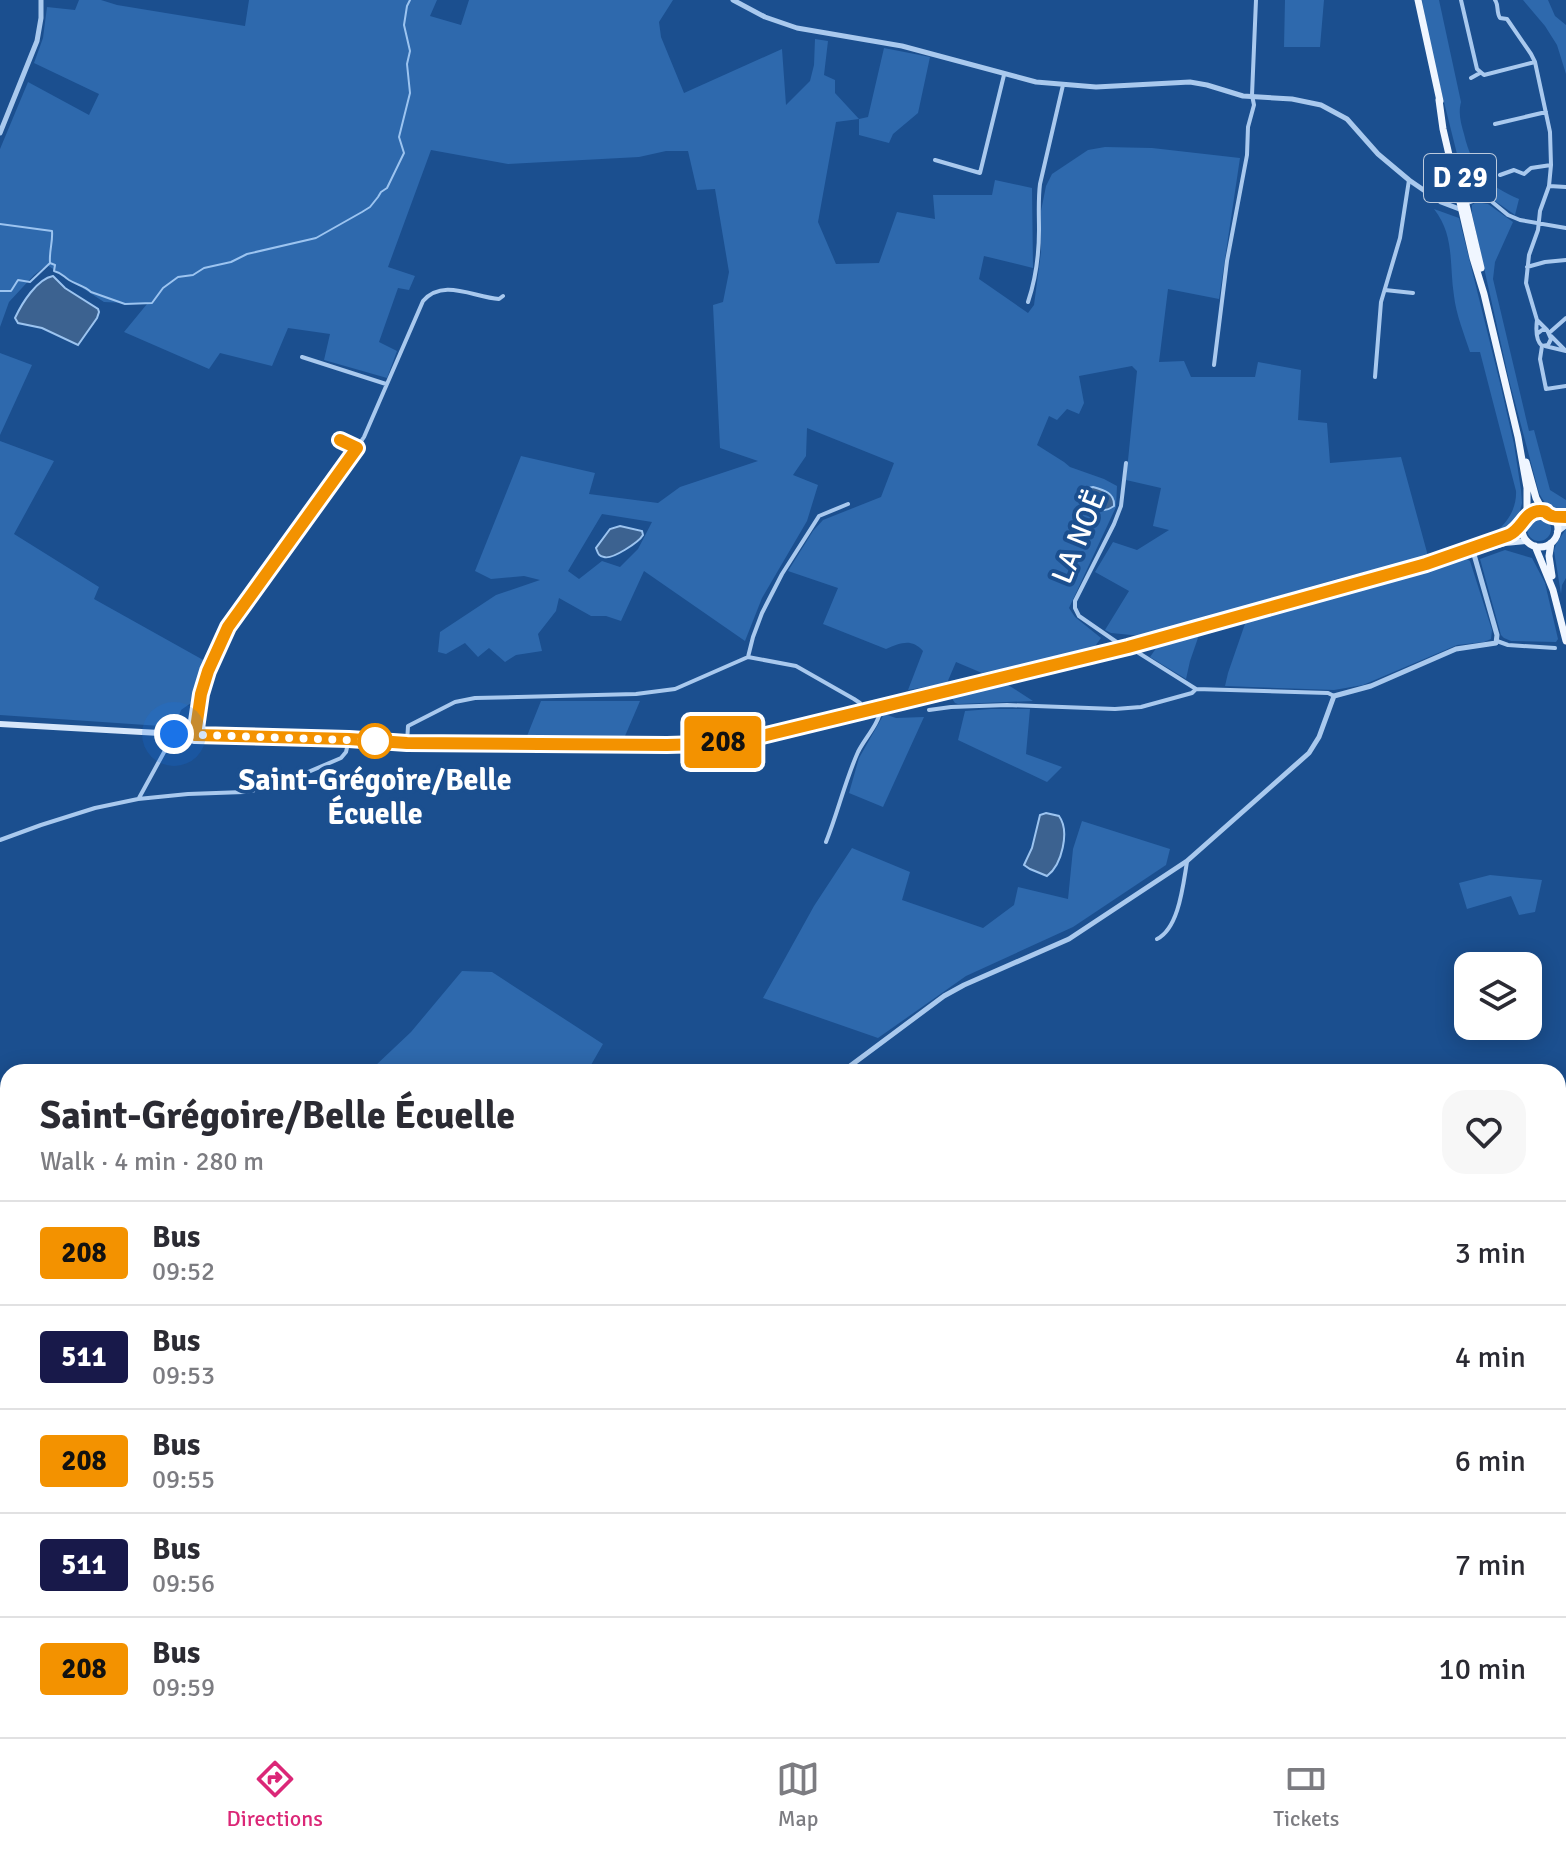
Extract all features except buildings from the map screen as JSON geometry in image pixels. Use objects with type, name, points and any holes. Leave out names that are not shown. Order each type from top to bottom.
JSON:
[{"type":"main road","name":"D 29","points":[[1418,0],[1450,157],[1477,249],[1484,294]]},
{"type":"main road","name":"D 29","points":[[1439,100],[1462,185],[1473,258],[1518,437],[1536,498],[1543,511]]},
{"type":"main road","name":"D 29","points":[[1518,437],[1528,495],[1527,516]]},
{"type":"main road","points":[[1472,550],[1509,535],[1535,512],[1566,517]]},
{"type":"main road","points":[[1552,516],[1557,532]]},
{"type":"main road","points":[[1522,525],[1527,541],[1535,546],[1551,543]]},
{"type":"main road","points":[[1566,525],[1557,532],[1549,556],[1553,590],[1566,641]]},
{"type":"main road","points":[[0,724],[407,743],[702,744],[758,737],[1128,647],[1472,550],[1527,541]]},
{"type":"main road","points":[[1535,546],[1553,590]]},
{"type":"street","points":[[0,133],[37,41],[41,0]]},
{"type":"street","points":[[733,0],[784,25],[902,46],[1036,82],[1096,87],[1190,82],[1253,98],[1298,100],[1321,105],[1351,123],[1378,154],[1441,202],[1464,206],[1478,199],[1492,202]]},
{"type":"street","points":[[1214,365],[1229,252],[1247,155],[1248,127],[1254,105],[1256,0]]},
{"type":"street","points":[[1461,0],[1480,73],[1484,75],[1535,62]]},
{"type":"street","points":[[1495,0],[1500,18],[1507,19],[1535,62],[1546,112],[1550,132],[1549,186],[1540,211],[1526,283],[1537,320],[1539,343],[1566,352]]},
{"type":"street","points":[[1471,78],[1480,73]]},
{"type":"street","points":[[935,160],[980,173],[1004,75]]},
{"type":"street","points":[[1028,302],[1037,267],[1040,184],[1063,85]]},
{"type":"street","points":[[1495,124],[1546,112]]},
{"type":"street","points":[[1450,157],[1464,206]]},
{"type":"street","points":[[1500,175],[1514,170],[1524,174],[1531,168],[1551,165]]},
{"type":"street","points":[[1412,182],[1444,198],[1459,195],[1477,249]]},
{"type":"street","points":[[1375,377],[1381,302],[1412,182]]},
{"type":"street","points":[[1462,185],[1485,196],[1508,215],[1520,220],[1566,228]]},
{"type":"street","points":[[1549,186],[1566,187]]},
{"type":"street","points":[[1527,267],[1566,260]]},
{"type":"street","points":[[195,735],[204,684],[219,643],[238,611],[364,437],[423,301],[430,293],[447,289],[486,298],[499,299],[503,296]]},
{"type":"street","points":[[1385,290],[1413,293]]},
{"type":"street","points":[[1548,333],[1566,318]]},
{"type":"street","points":[[1537,320],[1566,352]]},
{"type":"street","points":[[1537,334],[1542,330],[1548,333]]},
{"type":"street","points":[[1543,346],[1550,343],[1548,333]]},
{"type":"street","points":[[1543,346],[1540,359],[1546,389],[1566,386]]},
{"type":"street","points":[[302,357],[386,384]]},
{"type":"street","name":"LA NOË","points":[[1126,463],[1121,506],[1075,601],[1075,608],[1079,616],[1128,647]]},
{"type":"street","points":[[748,657],[762,613],[782,574],[819,516],[848,504]]},
{"type":"street","points":[[1472,550],[1497,641]]},
{"type":"street","points":[[1128,647],[1196,689],[1328,693],[1334,696],[1371,686],[1456,649],[1497,641]]},
{"type":"street","points":[[1497,641],[1508,645],[1555,648]]},
{"type":"street","points":[[407,743],[408,726],[455,702],[475,698],[636,694],[675,689],[748,657],[796,666],[860,703],[863,711]]},
{"type":"street","points":[[929,710],[1007,705],[1141,707],[1192,693],[1196,689]]},
{"type":"street","points":[[853,1064],[944,996],[1069,939],[1187,861],[1309,753],[1319,737],[1334,696]]},
{"type":"street","points":[[826,842],[852,767],[880,716],[881,707]]},
{"type":"street","points":[[138,799],[174,734]]},
{"type":"street","points":[[0,840],[95,808],[138,799],[244,792],[273,787],[341,758],[349,739]]},
{"type":"street","points":[[1157,939],[1166,933],[1174,919],[1187,861]]},
{"type":"shaded area","points":[[79,0],[101,0],[245,26],[249,0],[437,0],[430,16],[461,25],[469,0],[673,0],[659,22],[661,37],[684,93],[782,49],[786,105],[810,81],[815,39],[828,41],[824,75],[835,80],[835,93],[859,119],[836,122],[818,222],[836,264],[879,263],[897,212],[935,219],[933,195],[992,195],[995,180],[1032,188],[1033,268],[984,256],[979,279],[1028,313],[1034,305],[1041,252],[1041,211],[1052,174],[1088,150],[1105,147],[1152,148],[1240,158],[1219,299],[1168,289],[1159,362],[1184,361],[1191,377],[1255,377],[1258,362],[1301,370],[1298,420],[1327,423],[1330,463],[1401,457],[1428,556],[1142,636],[1105,630],[1129,591],[1095,572],[1113,542],[1137,550],[1169,530],[1153,526],[1161,488],[1126,480],[1137,371],[1132,366],[1079,376],[1084,403],[1079,414],[1067,409],[1057,420],[1049,416],[1037,445],[1070,467],[1117,486],[1116,507],[1069,608],[1075,617],[1101,638],[1093,649],[982,673],[956,662],[947,683],[908,690],[923,651],[919,647],[910,643],[886,649],[823,624],[838,588],[788,571],[823,520],[881,497],[894,463],[807,428],[806,456],[793,475],[818,485],[807,521],[762,598],[745,641],[644,571],[621,621],[606,616],[591,616],[559,598],[556,611],[538,634],[542,651],[516,655],[505,662],[489,648],[478,657],[465,643],[446,654],[438,652],[440,632],[496,595],[540,580],[524,576],[491,579],[475,571],[521,456],[595,473],[589,494],[658,503],[680,487],[758,461],[720,448],[713,305],[723,302],[729,272],[715,189],[697,190],[688,151],[666,151],[639,157],[508,164],[431,150],[388,267],[415,276],[409,290],[398,288],[379,342],[397,351],[387,378],[324,360],[330,334],[288,328],[272,366],[220,353],[209,369],[124,332],[147,304],[104,302],[47,265],[9,302],[0,327],[0,149],[28,82],[89,115],[99,94],[34,63],[43,38],[47,7],[75,10]],"holes":[[[602,514],[652,522],[638,549],[620,567],[602,561],[579,579],[568,571]]]},
{"type":"shaded area","points":[[1285,0],[1324,0],[1320,47],[1284,47]]},
{"type":"shaded area","points":[[1422,0],[1439,0],[1461,102],[1461,122],[1471,157],[1490,182],[1519,199],[1515,215],[1468,186],[1462,174],[1431,50]]},
{"type":"shaded area","points":[[1523,0],[1548,0],[1555,16],[1566,25],[1566,74],[1557,45]]},
{"type":"shaded area","points":[[884,48],[930,57],[918,113],[893,134],[889,143],[859,135],[859,119],[868,117]]},
{"type":"shaded area","points":[[1476,202],[1488,204],[1513,222],[1495,262],[1493,279],[1529,431],[1534,430],[1550,490],[1566,500],[1566,513],[1550,507],[1539,493],[1509,380],[1472,214],[1472,205]]},
{"type":"shaded area","points":[[1434,209],[1459,218],[1514,444],[1522,503],[1512,526],[1492,534],[1510,516],[1516,491],[1480,352],[1470,352],[1458,317],[1448,240]]},
{"type":"shaded area","points":[[53,276],[65,288],[98,309],[97,318],[78,345],[42,328],[18,323],[15,318],[36,287]]},
{"type":"shaded area","points":[[0,353],[32,365],[0,435]]},
{"type":"shaded area","points":[[0,441],[54,461],[14,534],[99,587],[94,599],[205,661],[191,703],[181,710],[175,727],[0,715]]},
{"type":"shaded area","points":[[1093,487],[1111,495],[1114,506],[1104,510],[1095,505],[1086,491]]},
{"type":"shaded area","points":[[1539,517],[1548,520],[1551,529],[1548,538],[1539,541],[1530,538],[1527,529],[1530,520]]},
{"type":"shaded area","points":[[620,526],[642,531],[643,535],[619,553],[600,556],[596,548],[610,529]]},
{"type":"shaded area","points":[[1566,529],[1566,578],[1561,594],[1554,551]]},
{"type":"shaded area","points":[[1505,550],[1532,558],[1545,583],[1558,639],[1556,642],[1511,641],[1501,635],[1480,559]]},
{"type":"shaded area","points":[[1467,559],[1492,630],[1491,639],[1457,645],[1363,685],[1334,690],[1225,686],[1246,621]]},
{"type":"shaded area","points":[[1199,635],[1186,679],[1150,657],[1159,644]]},
{"type":"shaded area","points":[[1005,683],[1033,701],[958,704],[951,697]]},
{"type":"shaded area","points":[[541,701],[640,701],[625,736],[527,736]]},
{"type":"shaded area","points":[[1030,709],[1026,754],[1062,767],[1047,782],[958,740],[965,711]]},
{"type":"shaded area","points":[[884,714],[896,718],[924,717],[883,807],[849,793],[859,758]]},
{"type":"shaded area","points":[[1040,815],[1059,816],[1064,830],[1063,848],[1057,864],[1047,876],[1024,865],[1032,848]]},
{"type":"shaded area","points":[[1082,821],[1170,849],[1166,865],[1073,927],[966,976],[878,1038],[763,998],[814,906],[852,848],[910,872],[902,900],[983,928],[1014,905],[1018,887],[1068,899],[1073,849]]},
{"type":"shaded area","points":[[1490,875],[1542,880],[1535,912],[1519,915],[1511,896],[1467,909],[1459,883]]},
{"type":"shaded area","points":[[462,971],[492,972],[603,1044],[592,1064],[377,1064],[411,1032]]},
{"type":"waterway","points":[[0,224],[52,231],[50,263],[55,265],[54,271],[91,292],[125,304],[152,303],[163,288],[178,277],[193,275],[204,268],[316,238],[370,207],[387,188],[404,153],[399,137],[410,93],[407,64],[410,51],[404,25],[410,0]]},
{"type":"waterway","points":[[0,291],[11,291],[18,280],[30,282],[50,263]]},
{"type":"bus line","name":"208","points":[[340,440],[357,448],[238,611],[219,643],[201,694],[195,735],[407,743],[667,745],[729,742],[1128,647],[1369,581],[1509,535],[1535,512],[1566,517]]},
{"type":"place","name":"Saint-Grégoire/Belle Écuelle","points":[[375,741]]},
{"type":"route","points":[[174,734],[378,741],[375,741]]}]
